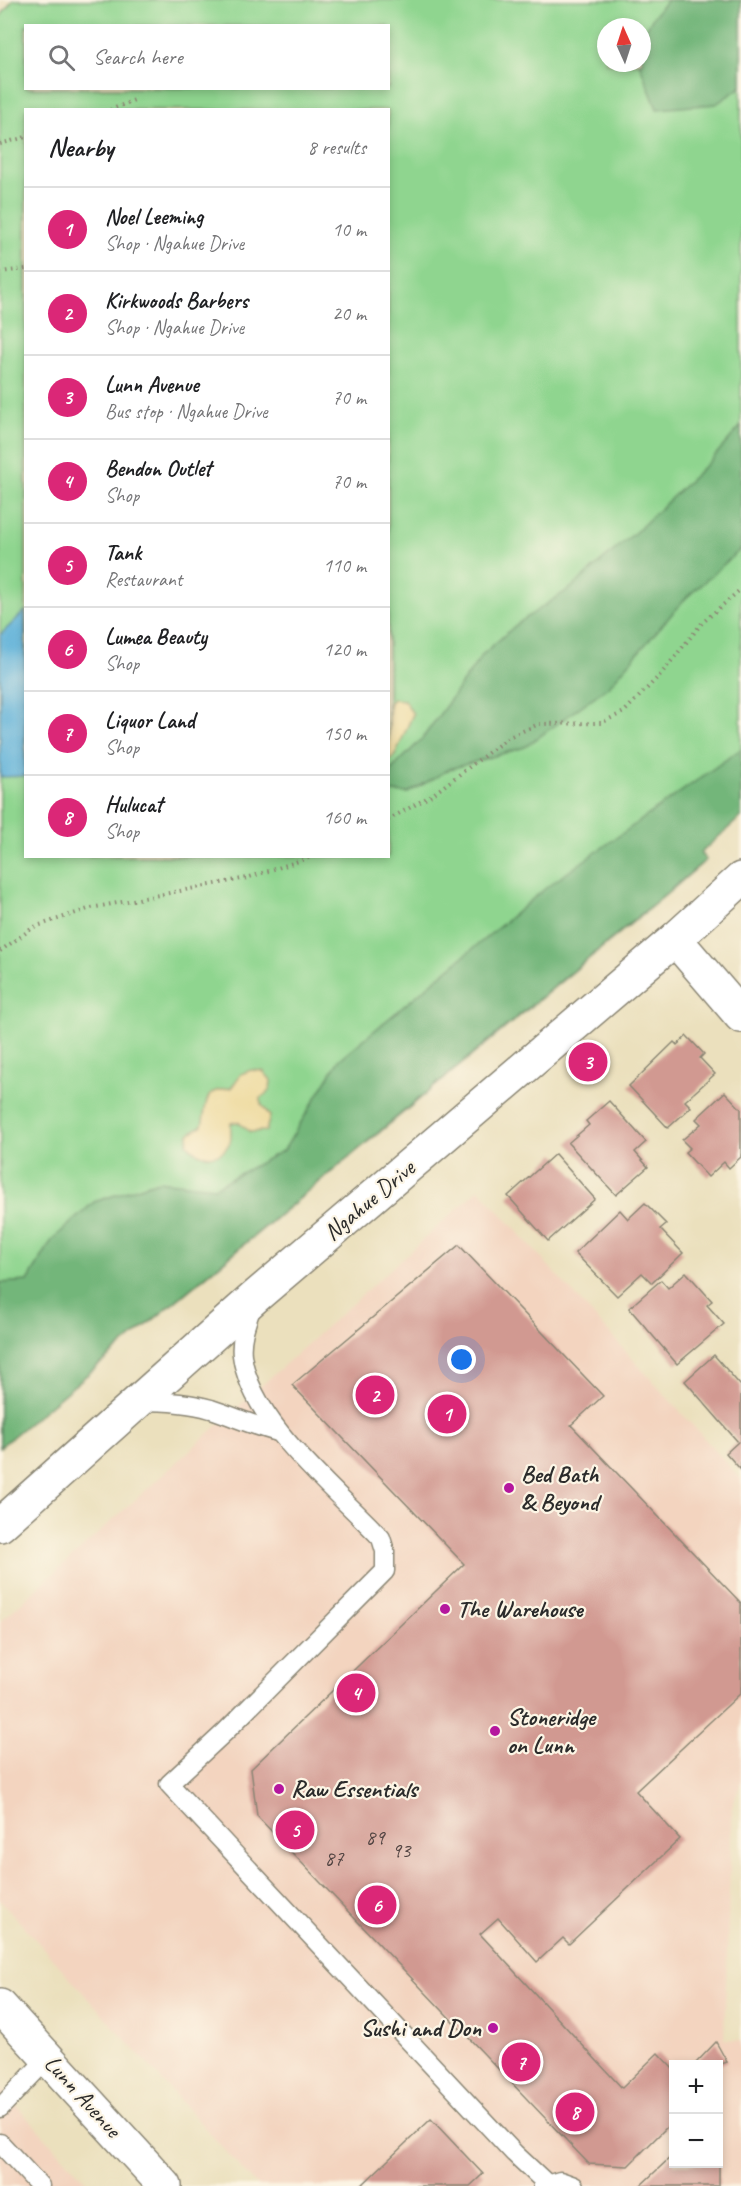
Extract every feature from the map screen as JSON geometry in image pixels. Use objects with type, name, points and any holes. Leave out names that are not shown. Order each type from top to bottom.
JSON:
[{"type":"main road","name":"Ngahue Drive","points":[[0,1525],[255,1297],[675,939],[741,879]]},
{"type":"main road","points":[[675,939],[741,1016]]},
{"type":"main road","name":"Lunn Avenue","points":[[0,2006],[165,2186]]},
{"type":"lane","points":[[255,1297],[243,1333],[242,1353],[247,1381],[278,1431],[381,1538],[385,1551],[385,1571],[225,1732],[169,1784],[545,2185],[560,2181],[574,2186]]},
{"type":"lane","points":[[138,1401],[178,1402],[208,1408],[253,1425],[278,1431]]},
{"type":"lane","points":[[0,2108],[48,2058]]},
{"type":"lane","points":[[0,2143],[40,2186]]},
{"type":"path","points":[[115,108],[137,99]]},
{"type":"path","points":[[0,144],[24,138]]},
{"type":"path","points":[[0,272],[24,270]]},
{"type":"path","points":[[390,819],[432,795],[509,737],[539,724],[601,723],[624,712],[661,674],[702,623],[741,589]]},
{"type":"path","points":[[0,951],[34,927],[91,908],[247,878],[308,858]]},
{"type":"shaded area","points":[[479,1189],[741,1479],[741,1783],[732,1806],[724,2039],[741,2041],[741,2186],[257,2186],[0,1900],[0,1622]]},
{"type":"shaded area","points":[[0,2088],[90,2186],[0,2186]]},
{"type":"green space","points":[[13,0],[741,0],[741,817],[700,853],[706,860],[0,1447],[0,17]]},
{"type":"green space","points":[[668,0],[741,0],[741,87],[716,104],[657,109],[643,72],[651,72],[651,20]]},
{"type":"green space","points":[[741,426],[741,549],[685,599],[609,686],[525,747],[450,769],[408,793],[390,792],[391,770],[422,739],[483,654],[517,624],[572,587],[639,529],[711,460]]},
{"type":"green space","points":[[741,749],[741,817],[700,853],[706,860],[0,1447],[0,1283],[28,1281],[52,1240],[94,1202],[158,1181],[215,1187],[284,1150],[339,1060],[547,887]]},
{"type":"sand","points":[[393,699],[404,700],[413,714],[395,755],[390,760],[390,702]]},
{"type":"sand","points":[[251,1070],[263,1071],[271,1080],[270,1090],[261,1098],[261,1104],[270,1116],[266,1131],[250,1132],[238,1122],[231,1123],[231,1140],[220,1153],[202,1155],[191,1148],[187,1143],[189,1134],[202,1125],[207,1099],[210,1095],[221,1089],[231,1088],[241,1074]]},
{"type":"water","points":[[24,612],[24,776],[0,777],[0,635]]},
{"type":"building","points":[[687,1036],[704,1054],[700,1058],[715,1074],[685,1101],[691,1107],[668,1128],[629,1086],[674,1042],[677,1045]]},
{"type":"building","points":[[725,1092],[741,1109],[741,1157],[729,1168],[724,1162],[708,1177],[685,1152],[690,1148],[682,1140],[701,1124],[696,1119]]},
{"type":"building","points":[[609,1101],[646,1142],[635,1152],[648,1167],[616,1195],[568,1143],[589,1125],[586,1121]]},
{"type":"building","points":[[555,1154],[595,1199],[548,1241],[508,1196]]},
{"type":"building","points":[[645,1203],[666,1224],[660,1229],[683,1253],[652,1283],[642,1273],[617,1296],[575,1253],[620,1210],[628,1219]]},
{"type":"building","name":"Stoneridge on Lunn","points":[[459,1245],[603,1396],[571,1425],[741,1603],[741,1693],[636,1791],[680,1839],[569,1944],[563,1938],[537,1962],[498,1918],[480,1934],[622,2088],[658,2053],[669,2065],[669,2125],[628,2166],[589,2164],[257,1816],[251,1769],[464,1564],[292,1385]]},
{"type":"building","points":[[686,1272],[712,1301],[707,1305],[724,1324],[677,1364],[629,1308],[661,1280],[668,1288]]},
{"type":"building","points":[[714,1355],[741,1386],[741,1470],[726,1453],[738,1442],[685,1381]]},
{"type":"building","points":[[716,2042],[727,2062],[723,2063],[723,2060],[699,2060]]},
{"type":"building","points":[[431,2119],[483,2174],[470,2186],[361,2186]]},
{"type":"building","points":[[669,2159],[669,2168],[719,2168],[719,2186],[640,2186]]},
{"type":"place","name":"Lunn Avenue","points":[[588,1062]]},
{"type":"place","name":"Kirkwoods Barbers","points":[[375,1395]]},
{"type":"place","name":"Noel Leeming","points":[[447,1414]]},
{"type":"place","name":"Bed Bath & Beyond","points":[[509,1488]]},
{"type":"place","name":"The Warehouse","points":[[445,1609]]},
{"type":"place","name":"Bendon Outlet","points":[[356,1693]]},
{"type":"place","name":"Stoneridge on Lunn","points":[[495,1731]]},
{"type":"place","name":"Raw Essentials","points":[[279,1789]]},
{"type":"place","name":"Tank","points":[[295,1830]]},
{"type":"place","name":"Lumea Beauty","points":[[377,1905]]},
{"type":"place","name":"Sushi and Don","points":[[493,2028]]},
{"type":"place","name":"Liquor Land","points":[[521,2062]]},
{"type":"place","name":"Hulucat","points":[[575,2112]]}]
